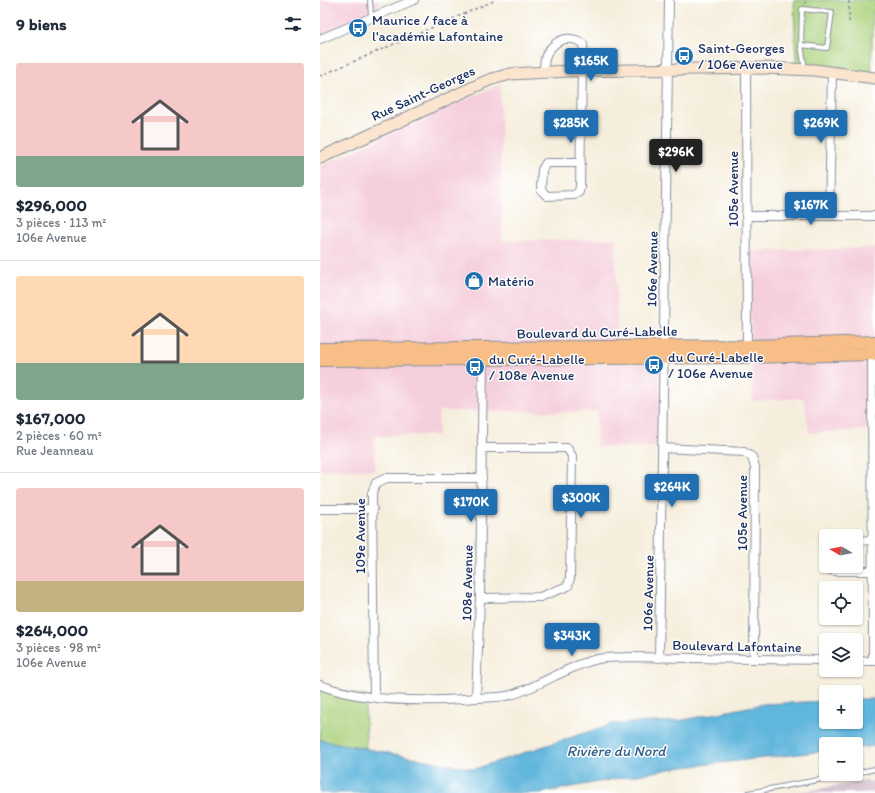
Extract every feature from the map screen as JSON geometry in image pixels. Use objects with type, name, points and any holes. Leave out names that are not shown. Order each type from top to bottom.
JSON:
[{"type":"main road","name":"Boulevard du Curé-Labelle","points":[[320,349],[333,354],[483,354],[747,352],[873,348]]},
{"type":"main road","name":"Boulevard du Curé-Labelle","points":[[320,360],[333,354]]},
{"type":"street","points":[[320,39],[414,0]]},
{"type":"street","name":"106e Avenue","points":[[659,658],[669,0]]},
{"type":"street","points":[[544,72],[547,53],[555,44],[563,39],[576,39],[583,44],[584,55],[582,71],[581,163],[579,192],[574,195],[548,196],[541,190],[542,170],[546,163],[581,163]]},
{"type":"street","name":"Rue Saint-Georges","points":[[320,158],[489,80],[510,74],[746,68],[832,72],[875,78]]},
{"type":"street","name":"105e Avenue","points":[[746,68],[747,352]]},
{"type":"street","points":[[829,216],[832,72]]},
{"type":"street","points":[[746,216],[875,216]]},
{"type":"street","points":[[863,661],[874,661],[872,571],[873,348]]},
{"type":"street","name":"108e Avenue","points":[[476,698],[480,598],[483,354]]},
{"type":"street","points":[[480,598],[540,598],[568,586],[570,578],[572,472],[572,456],[567,448],[482,448]]},
{"type":"street","name":"105e Avenue","points":[[663,448],[744,452],[752,457],[755,467],[754,659]]},
{"type":"street","name":"109e Avenue","points":[[374,697],[372,493],[376,483],[387,478],[482,478]]},
{"type":"street","points":[[320,509],[373,509]]},
{"type":"street","points":[[863,541],[872,540]]},
{"type":"street","points":[[863,571],[872,571]]},
{"type":"street","name":"Boulevard Lafontaine","points":[[320,685],[331,690],[374,697],[401,700],[451,700],[509,696],[599,658],[819,660]]},
{"type":"lane","points":[[370,0],[371,18]]},
{"type":"lane","points":[[801,45],[828,48],[832,12],[802,9],[801,45],[805,70]]},
{"type":"lane","points":[[863,772],[875,769]]},
{"type":"lane","points":[[748,793],[819,780]]},
{"type":"path","points":[[320,76],[496,0]]},
{"type":"path","points":[[849,0],[849,22]]},
{"type":"shaded area","points":[[320,0],[379,0],[378,15],[320,39]]},
{"type":"shaded area","points":[[500,84],[502,241],[616,239],[617,345],[320,348],[320,166]]},
{"type":"shaded area","points":[[875,248],[875,340],[751,345],[749,251]]},
{"type":"shaded area","points":[[868,359],[867,430],[809,433],[804,398],[753,401],[752,364]]},
{"type":"shaded area","points":[[660,363],[660,447],[596,447],[597,412],[439,411],[438,435],[374,436],[375,470],[320,470],[320,364]]},
{"type":"shaded area","points":[[866,781],[875,782],[875,793],[792,793]]},
{"type":"green space","points":[[794,0],[875,0],[875,11],[873,11],[871,78],[796,69]]},
{"type":"green space","points":[[320,685],[365,696],[366,748],[320,740]]},
{"type":"water","name":"Rivière du Nord","points":[[863,699],[875,699],[875,746],[863,747],[863,737],[819,737],[819,752],[675,768],[539,793],[320,793],[320,740],[474,769],[612,724],[678,721],[763,704],[819,701],[819,729],[863,729]]},
{"type":"place","name":"Maurice / face à l'académie Lafontaine","points":[[358,28]]},
{"type":"place","name":"Saint-Georges / 106e Avenue","points":[[684,56]]},
{"type":"place","name":"Matério","points":[[474,281]]},
{"type":"place","name":"du Curé-Labelle / 106e Avenue","points":[[654,365]]},
{"type":"place","name":"du Curé-Labelle / 108e Avenue","points":[[475,367]]}]
